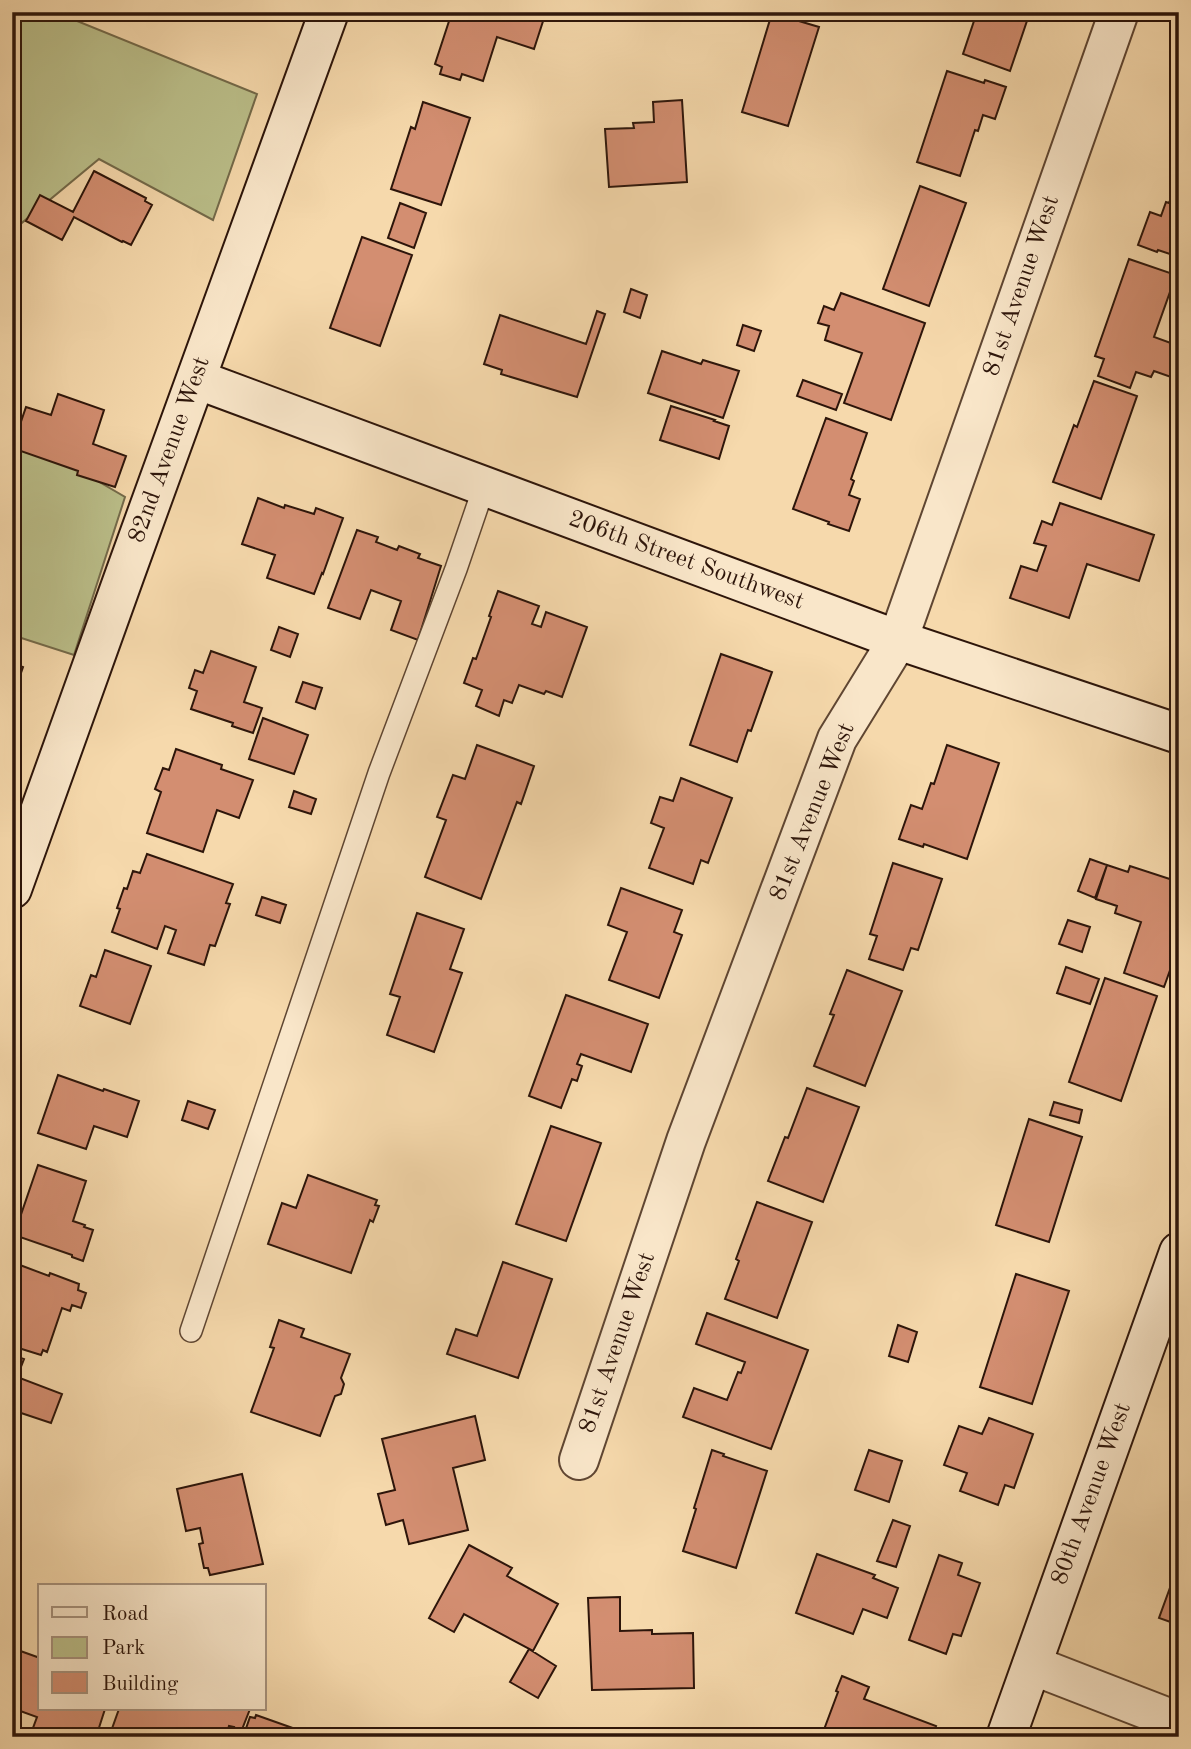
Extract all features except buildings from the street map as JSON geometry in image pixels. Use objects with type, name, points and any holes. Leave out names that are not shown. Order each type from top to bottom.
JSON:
[{"type":"street","name":"82nd Avenue West","points":[[12,889],[329,12]]},
{"type":"street","name":"81st Avenue West","points":[[579,1460],[686,1141],[837,739],[898,640],[1119,12]]},
{"type":"street","name":"206th Street Southwest","points":[[196,379],[898,640],[1179,734]]},
{"type":"street","name":"80th Avenue West","points":[[1006,1737],[1179,1252]]},
{"type":"street","points":[[1032,1665],[1179,1722]]},
{"type":"lane","points":[[191,1331],[379,773],[456,569],[484,486]]},
{"type":"green space","points":[[12,12],[55,12],[257,94],[213,220],[99,159],[12,231]]},
{"type":"green space","points":[[12,431],[125,497],[74,655],[12,635]]}]
